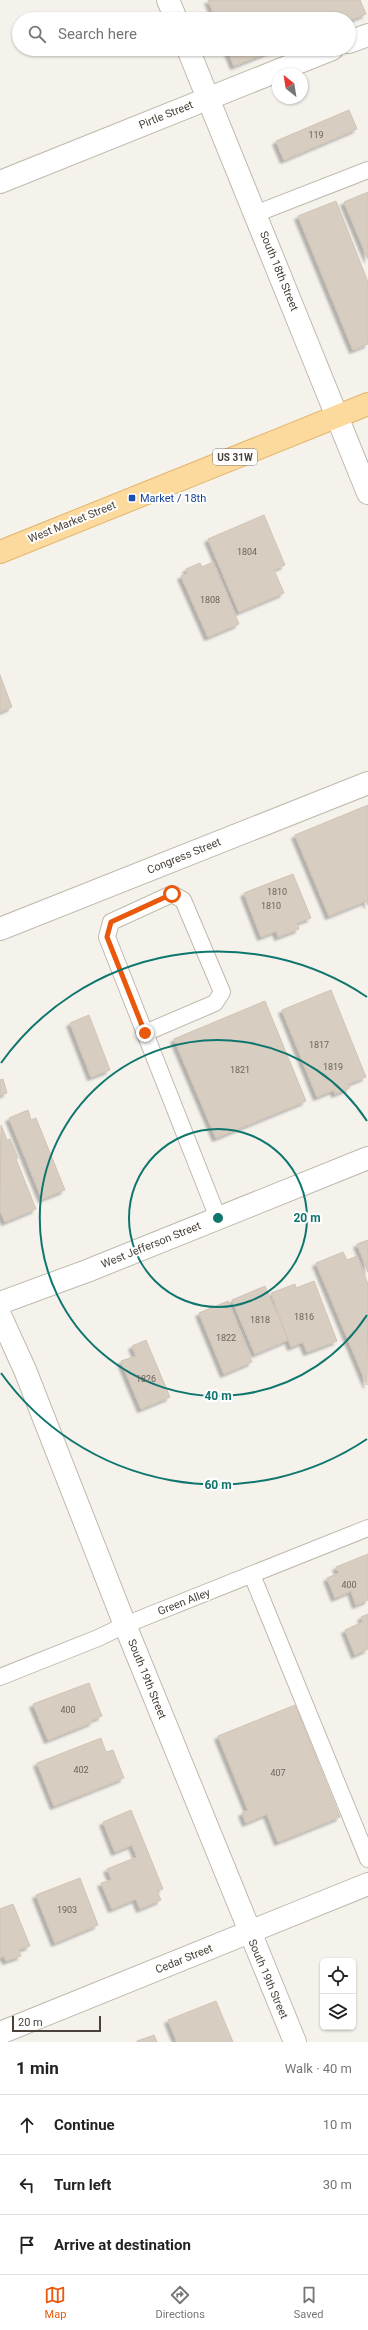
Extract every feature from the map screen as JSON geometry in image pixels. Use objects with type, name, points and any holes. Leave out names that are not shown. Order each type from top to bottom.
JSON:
[{"type":"main road","name":"West Market Street","points":[[0,552],[368,404]]},
{"type":"street","points":[[168,0],[173,12]]},
{"type":"street","points":[[356,39],[368,35]]},
{"type":"street","name":"South 18th Street","points":[[191,56],[368,493]]},
{"type":"street","name":"Pirtle Street","points":[[0,182],[315,56]]},
{"type":"street","name":"Congress Street","points":[[0,929],[368,783]]},
{"type":"street","name":"West Jefferson Street","points":[[0,1303],[368,1158]]},
{"type":"street","name":"South 19th Street","points":[[0,1315],[25,1370],[125,1625],[295,2042]]},
{"type":"street","name":"Cedar Street","points":[[0,2033],[368,1884]]},
{"type":"lane","points":[[255,214],[368,170]]},
{"type":"lane","points":[[145,1033],[215,1003],[222,992],[183,900],[172,894],[111,922],[107,937],[218,1218]]},
{"type":"lane","name":"Green Alley","points":[[0,1677],[98,1638],[125,1625],[368,1528]]},
{"type":"lane","points":[[252,1575],[368,1859]]},
{"type":"building","points":[[208,0],[360,0],[366,14],[356,18],[356,12],[213,12]]},
{"type":"building","points":[[230,56],[259,56],[234,66]]},
{"type":"building","points":[[349,110],[357,129],[284,160],[276,141]]},
{"type":"building","points":[[368,192],[368,259],[344,202]]},
{"type":"building","points":[[336,201],[368,282],[368,344],[353,350],[298,216]]},
{"type":"building","points":[[264,515],[285,565],[274,570],[284,593],[239,612],[208,539]]},
{"type":"building","points":[[213,562],[239,624],[208,637],[181,576],[188,573],[186,569],[200,563],[202,567]]},
{"type":"building","points":[[0,675],[12,707],[0,712]]},
{"type":"building","points":[[368,805],[368,905],[366,901],[329,916],[295,835]]},
{"type":"building","points":[[293,874],[311,918],[297,923],[299,929],[278,937],[276,931],[261,937],[244,893]]},
{"type":"building","points":[[331,990],[366,1077],[348,1084],[350,1088],[335,1094],[334,1090],[317,1097],[282,1010]]},
{"type":"building","points":[[265,1001],[306,1101],[216,1138],[174,1039]]},
{"type":"building","points":[[89,1015],[110,1070],[91,1077],[70,1023]]},
{"type":"building","points":[[3,1079],[7,1093],[0,1095],[0,1080]]},
{"type":"building","points":[[28,1110],[31,1120],[36,1118],[65,1190],[42,1199],[9,1118]]},
{"type":"building","points":[[1,1125],[7,1140],[10,1139],[18,1158],[16,1159],[36,1209],[5,1222],[0,1210]]},
{"type":"building","points":[[368,1240],[368,1272],[357,1244]]},
{"type":"building","points":[[343,1252],[347,1260],[357,1256],[368,1284],[367,1385],[316,1263]]},
{"type":"building","points":[[314,1281],[337,1341],[307,1352],[303,1342],[291,1347],[271,1293],[295,1284],[296,1288]]},
{"type":"building","points":[[265,1286],[288,1340],[255,1354],[232,1300]]},
{"type":"building","points":[[228,1301],[252,1362],[224,1374],[199,1313]]},
{"type":"building","points":[[146,1340],[170,1397],[141,1409],[121,1361],[136,1356],[132,1346]]},
{"type":"building","points":[[368,1554],[368,1600],[356,1605],[351,1591],[335,1598],[327,1578],[339,1573],[336,1567]]},
{"type":"building","points":[[368,1614],[368,1649],[355,1655],[345,1630],[363,1622],[361,1617]]},
{"type":"building","points":[[89,1683],[102,1716],[92,1720],[93,1722],[48,1740],[33,1704]]},
{"type":"building","points":[[295,1705],[340,1817],[278,1842],[267,1814],[246,1823],[242,1813],[248,1810],[218,1736]]},
{"type":"building","points":[[101,1738],[106,1752],[113,1750],[124,1778],[54,1806],[37,1763]]},
{"type":"building","points":[[131,1810],[163,1889],[157,1891],[161,1900],[140,1909],[136,1899],[112,1909],[101,1883],[112,1880],[107,1869],[137,1857],[132,1845],[115,1852],[103,1822]]},
{"type":"building","points":[[80,1878],[98,1925],[55,1943],[36,1895]]},
{"type":"building","points":[[13,1904],[30,1946],[18,1950],[21,1956],[6,1961],[4,1956],[0,1958],[0,1909]]},
{"type":"building","points":[[216,2001],[233,2042],[177,2042],[168,2020]]},
{"type":"building","points":[[154,2035],[157,2042],[137,2042],[137,2041]]},
{"type":"place","name":"Market / 18th","points":[[132,498]]},
{"type":"route","points":[[145,1033],[107,937],[111,922],[172,894]]}]
